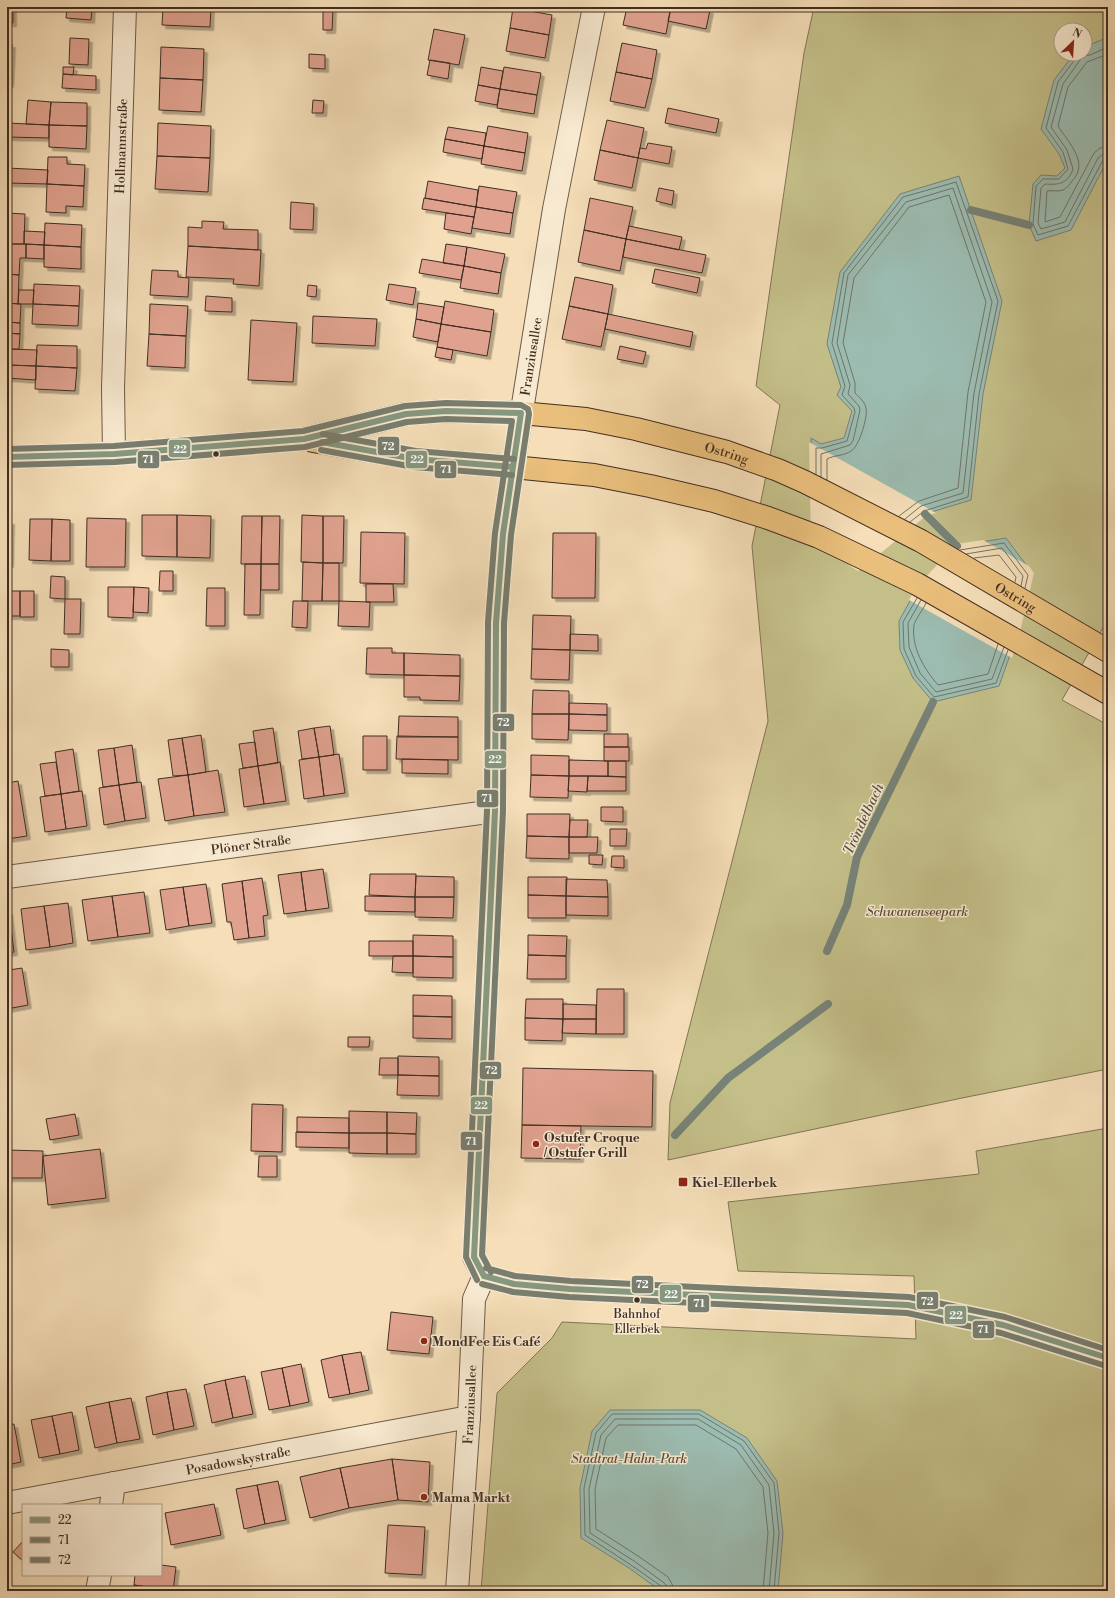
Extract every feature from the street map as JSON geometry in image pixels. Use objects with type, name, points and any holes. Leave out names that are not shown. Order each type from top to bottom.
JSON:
[{"type":"main road","name":"Ostring","points":[[7,457],[114,454],[304,439],[406,414],[446,411],[521,413],[586,419],[636,429],[727,452],[792,476],[871,514],[928,545],[1104,649]]},
{"type":"main road","name":"Ostring","points":[[304,439],[415,459],[594,475],[714,501],[797,528],[862,556],[917,584],[1108,693]]},
{"type":"street","name":"Hollmannstraße","points":[[114,454],[113,388],[125,7]]},
{"type":"street","name":"Franziusallee","points":[[457,1591],[469,1417],[474,1299],[484,1276],[474,1257],[485,1052],[495,811],[496,623],[503,534],[512,467],[554,209],[594,7]]},
{"type":"street","name":"Plöner Straße","points":[[7,877],[495,811]]},
{"type":"street","points":[[484,1276],[514,1284],[570,1289],[908,1305],[1004,1325],[1108,1358]]},
{"type":"street","name":"Posadowskystraße","points":[[7,1502],[469,1417]]},
{"type":"street","points":[[111,1504],[114,1483]]},
{"type":"street","points":[[98,1591],[100,1576]]},
{"type":"green space","name":"Schwanenseepark","points":[[814,7],[1108,7],[1108,619],[1062,700],[1108,725],[1108,1069],[668,1160],[670,1103],[768,721],[752,546],[780,405],[756,386],[804,53]]},
{"type":"green space","name":"Stadtrat-Hahn-Park","points":[[1108,1128],[1108,1591],[481,1591],[497,1393],[552,1338],[562,1322],[916,1339],[914,1276],[738,1271],[728,1202],[979,1174],[976,1151]]},
{"type":"water","points":[[1108,37],[1108,159],[1071,230],[1036,241],[1029,225],[1033,184],[1041,175],[1057,176],[1065,168],[1059,154],[1041,129],[1054,80],[1068,62],[1093,62],[1093,44]]},
{"type":"water","points":[[959,176],[1002,301],[983,394],[971,500],[925,514],[813,539],[811,438],[821,444],[844,438],[852,411],[837,395],[841,387],[827,344],[840,272],[900,194]]},
{"type":"water","points":[[1006,538],[1033,574],[1017,635],[999,686],[933,702],[913,678],[900,650],[899,621],[916,590],[957,546]]},
{"type":"water","points":[[610,1410],[700,1410],[747,1438],[777,1481],[783,1533],[778,1591],[661,1591],[629,1568],[581,1538],[580,1488],[592,1431]]},
{"type":"pier","points":[[809,442],[936,513],[926,516],[858,571],[811,540]]},
{"type":"pier","points":[[983,540],[1029,566],[1034,573],[1019,636],[1012,658],[909,600],[915,589],[956,544]]},
{"type":"building","points":[[7,7],[13,7],[13,23],[7,23]]},
{"type":"building","points":[[67,7],[92,7],[91,20],[66,18]]},
{"type":"building","points":[[163,7],[211,7],[210,27],[162,25]]},
{"type":"building","points":[[627,7],[671,7],[666,34],[623,25]]},
{"type":"building","points":[[671,7],[697,7],[710,10],[706,29],[668,21]]},
{"type":"building","points":[[513,8],[552,15],[549,35],[510,28]]},
{"type":"building","points":[[323,9],[333,9],[332,30],[323,30]]},
{"type":"building","points":[[510,28],[549,35],[545,58],[506,51]]},
{"type":"building","points":[[434,29],[465,35],[459,65],[428,60]]},
{"type":"building","points":[[70,38],[89,39],[88,65],[69,64]]},
{"type":"building","points":[[622,43],[657,50],[652,79],[616,72]]},
{"type":"building","points":[[7,44],[12,44],[11,64],[7,64]]},
{"type":"building","points":[[161,47],[204,49],[203,80],[160,78]]},
{"type":"building","points":[[309,54],[325,55],[325,69],[309,68]]},
{"type":"building","points":[[430,60],[450,63],[448,79],[427,75]]},
{"type":"building","points":[[7,64],[11,64],[10,84],[7,84]]},
{"type":"building","points":[[63,67],[74,67],[73,75],[63,74]]},
{"type":"building","points":[[481,67],[503,71],[500,89],[478,85]]},
{"type":"building","points":[[504,67],[541,73],[537,95],[500,89]]},
{"type":"building","points":[[616,72],[652,79],[645,108],[610,101]]},
{"type":"building","points":[[63,74],[96,76],[96,90],[62,88]]},
{"type":"building","points":[[160,78],[203,80],[201,112],[159,110]]},
{"type":"building","points":[[478,85],[500,89],[497,105],[475,101]]},
{"type":"building","points":[[500,89],[537,95],[534,114],[497,108]]},
{"type":"building","points":[[28,100],[51,102],[49,125],[26,124]]},
{"type":"building","points":[[313,100],[324,101],[323,113],[312,113]]},
{"type":"building","points":[[51,102],[87,103],[87,126],[49,125]]},
{"type":"building","points":[[668,108],[719,119],[716,133],[665,123]]},
{"type":"building","points":[[607,120],[644,128],[638,158],[600,150]]},
{"type":"building","points":[[7,123],[49,125],[49,138],[7,137]]},
{"type":"building","points":[[158,123],[211,126],[210,158],[157,156]]},
{"type":"building","points":[[49,125],[87,126],[86,149],[49,147]]},
{"type":"building","points":[[488,126],[528,133],[525,153],[484,146]]},
{"type":"building","points":[[448,127],[486,133],[484,146],[445,139]]},
{"type":"building","points":[[445,139],[484,146],[482,159],[443,152]]},
{"type":"building","points":[[648,143],[672,147],[669,164],[638,158],[640,148],[646,149]]},
{"type":"building","points":[[484,146],[525,153],[522,171],[481,164]]},
{"type":"building","points":[[600,150],[638,158],[632,188],[594,180]]},
{"type":"building","points":[[157,156],[210,158],[208,192],[155,189]]},
{"type":"building","points":[[48,157],[67,157],[67,164],[85,165],[84,186],[47,184]]},
{"type":"building","points":[[7,168],[48,170],[47,184],[7,183]]},
{"type":"building","points":[[428,181],[478,190],[476,207],[425,198]]},
{"type":"building","points":[[47,184],[84,186],[83,207],[66,206],[66,213],[46,212]]},
{"type":"building","points":[[479,186],[517,192],[513,213],[476,207]]},
{"type":"building","points":[[659,188],[674,191],[672,205],[656,201]]},
{"type":"building","points":[[424,198],[476,207],[474,217],[422,209]]},
{"type":"building","points":[[590,198],[633,207],[626,239],[584,230]]},
{"type":"building","points":[[291,202],[314,204],[313,230],[290,229]]},
{"type":"building","points":[[476,207],[513,213],[510,234],[472,228]]},
{"type":"building","points":[[7,213],[25,214],[24,244],[7,244]]},
{"type":"building","points":[[446,213],[474,217],[471,234],[444,229]]},
{"type":"building","points":[[202,221],[224,222],[223,229],[258,230],[258,250],[188,246],[188,227],[202,228]]},
{"type":"building","points":[[45,223],[82,225],[81,247],[44,245]]},
{"type":"building","points":[[629,226],[682,237],[679,250],[626,239]]},
{"type":"building","points":[[584,230],[626,239],[620,271],[578,262]]},
{"type":"building","points":[[24,231],[45,232],[44,245],[24,244]]},
{"type":"building","points":[[626,239],[706,255],[702,273],[623,257]]},
{"type":"building","points":[[7,244],[26,244],[26,258],[20,258],[19,275],[7,274]]},
{"type":"building","points":[[26,244],[44,245],[44,259],[26,258]]},
{"type":"building","points":[[446,244],[467,247],[464,266],[443,263]]},
{"type":"building","points":[[44,245],[81,247],[81,269],[44,267]]},
{"type":"building","points":[[188,246],[261,250],[259,286],[233,284],[234,279],[186,277]]},
{"type":"building","points":[[467,247],[505,254],[501,273],[464,266]]},
{"type":"building","points":[[422,259],[464,266],[461,280],[419,273]]},
{"type":"building","points":[[464,266],[501,273],[498,294],[460,288]]},
{"type":"building","points":[[655,269],[700,278],[697,293],[652,283]]},
{"type":"building","points":[[152,270],[178,271],[178,277],[189,278],[188,297],[150,295]]},
{"type":"building","points":[[7,274],[19,275],[18,304],[7,303]]},
{"type":"building","points":[[575,277],[613,285],[608,314],[569,306]]},
{"type":"building","points":[[34,284],[80,286],[79,306],[33,304]]},
{"type":"building","points":[[389,284],[416,288],[413,305],[386,300]]},
{"type":"building","points":[[308,285],[317,286],[316,297],[307,296]]},
{"type":"building","points":[[19,290],[34,290],[33,304],[18,304]]},
{"type":"building","points":[[206,296],[232,298],[232,312],[205,311]]},
{"type":"building","points":[[445,301],[494,310],[491,332],[441,324]]},
{"type":"building","points":[[7,303],[21,304],[20,323],[7,322]]},
{"type":"building","points":[[418,303],[444,307],[441,324],[416,319]]},
{"type":"building","points":[[33,304],[79,306],[78,326],[32,324]]},
{"type":"building","points":[[150,304],[188,306],[186,336],[149,334]]},
{"type":"building","points":[[569,306],[608,314],[601,347],[562,339]]},
{"type":"building","points":[[608,314],[693,332],[690,347],[605,329]]},
{"type":"building","points":[[313,316],[377,319],[375,346],[312,343]]},
{"type":"building","points":[[416,319],[441,324],[438,342],[413,337]]},
{"type":"building","points":[[251,320],[297,323],[293,382],[248,380]]},
{"type":"building","points":[[7,322],[20,323],[20,334],[7,333]]},
{"type":"building","points":[[441,324],[491,332],[487,356],[437,347]]},
{"type":"building","points":[[7,333],[20,334],[19,349],[7,349]]},
{"type":"building","points":[[149,334],[186,336],[185,368],[147,366]]},
{"type":"building","points":[[37,345],[77,346],[77,368],[36,366]]},
{"type":"building","points":[[620,346],[646,352],[643,364],[617,359]]},
{"type":"building","points":[[437,347],[453,350],[451,360],[435,357]]},
{"type":"building","points":[[7,349],[37,350],[36,366],[7,365]]},
{"type":"building","points":[[7,365],[36,366],[36,380],[7,378]]},
{"type":"building","points":[[36,366],[77,368],[75,391],[35,389]]},
{"type":"building","points":[[142,515],[177,515],[177,557],[142,556]]},
{"type":"building","points":[[177,515],[211,516],[210,558],[177,557]]},
{"type":"building","points":[[302,515],[323,516],[323,563],[301,562]]},
{"type":"building","points":[[242,516],[262,516],[261,564],[241,564]]},
{"type":"building","points":[[262,516],[280,516],[279,564],[261,564]]},
{"type":"building","points":[[323,516],[344,516],[343,563],[323,563]]},
{"type":"building","points":[[87,518],[126,519],[125,567],[86,567]]},
{"type":"building","points":[[30,519],[52,519],[51,561],[29,560]]},
{"type":"building","points":[[52,519],[70,520],[70,561],[51,561]]},
{"type":"building","points":[[7,521],[11,521],[10,564],[7,564]]},
{"type":"building","points":[[361,532],[405,533],[404,584],[360,583]]},
{"type":"building","points":[[553,533],[596,533],[595,598],[552,598]]},
{"type":"building","points":[[303,562],[323,563],[322,601],[302,601]]},
{"type":"building","points":[[323,563],[339,563],[339,601],[322,601]]},
{"type":"building","points":[[245,564],[261,564],[260,615],[244,615]]},
{"type":"building","points":[[261,564],[279,564],[279,590],[261,590]]},
{"type":"building","points":[[160,571],[173,571],[173,591],[159,591]]},
{"type":"building","points":[[51,576],[65,577],[65,599],[50,598]]},
{"type":"building","points":[[366,584],[393,584],[394,602],[366,602]]},
{"type":"building","points":[[108,587],[134,587],[133,618],[108,617]]},
{"type":"building","points":[[134,587],[149,588],[148,613],[133,612]]},
{"type":"building","points":[[207,588],[225,588],[225,626],[206,626]]},
{"type":"building","points":[[7,591],[20,591],[20,616],[7,616]]},
{"type":"building","points":[[20,591],[34,591],[34,617],[20,617]]},
{"type":"building","points":[[65,599],[81,599],[80,634],[64,634]]},
{"type":"building","points":[[293,601],[308,601],[307,628],[292,627]]},
{"type":"building","points":[[339,601],[370,602],[369,627],[338,626]]},
{"type":"building","points":[[533,615],[571,616],[570,650],[532,649]]},
{"type":"building","points":[[570,634],[598,635],[598,651],[570,650]]},
{"type":"building","points":[[367,648],[392,648],[392,653],[404,653],[404,675],[366,674]]},
{"type":"building","points":[[51,649],[69,650],[69,667],[51,667]]},
{"type":"building","points":[[532,649],[570,650],[569,680],[531,679]]},
{"type":"building","points":[[404,653],[460,655],[460,676],[404,675]]},
{"type":"building","points":[[404,675],[460,676],[459,701],[420,700],[420,697],[404,697]]},
{"type":"building","points":[[533,690],[569,691],[569,714],[532,714]]},
{"type":"building","points":[[569,703],[607,704],[607,715],[569,714]]},
{"type":"building","points":[[532,714],[569,714],[568,740],[532,739]]},
{"type":"building","points":[[569,714],[607,715],[607,731],[569,730]]},
{"type":"building","points":[[399,716],[458,717],[458,737],[398,737]]},
{"type":"building","points":[[330,726],[334,755],[319,757],[314,728]]},
{"type":"building","points":[[273,728],[278,763],[258,766],[253,731]]},
{"type":"building","points":[[314,728],[319,757],[302,759],[298,731]]},
{"type":"building","points":[[604,734],[628,734],[628,747],[604,747]]},
{"type":"building","points":[[201,735],[206,772],[188,775],[182,738]]},
{"type":"building","points":[[363,736],[387,736],[387,770],[363,770]]},
{"type":"building","points":[[397,736],[458,737],[458,760],[396,759]]},
{"type":"building","points":[[182,738],[188,775],[173,776],[168,740]]},
{"type":"building","points":[[255,742],[258,766],[243,768],[239,744]]},
{"type":"building","points":[[132,745],[137,782],[119,785],[114,748]]},
{"type":"building","points":[[604,747],[629,747],[629,761],[604,761]]},
{"type":"building","points":[[114,748],[119,785],[103,787],[98,750]]},
{"type":"building","points":[[73,749],[79,791],[61,794],[55,752]]},
{"type":"building","points":[[339,754],[345,793],[324,796],[319,757]]},
{"type":"building","points":[[531,755],[569,756],[569,776],[531,775]]},
{"type":"building","points":[[319,757],[324,796],[304,799],[299,760]]},
{"type":"building","points":[[402,759],[448,760],[448,774],[402,773]]},
{"type":"building","points":[[569,760],[608,761],[608,776],[569,776]]},
{"type":"building","points":[[608,761],[626,761],[626,777],[608,776]]},
{"type":"building","points":[[56,762],[61,794],[45,796],[40,764]]},
{"type":"building","points":[[280,762],[286,801],[264,804],[258,766]]},
{"type":"building","points":[[258,766],[264,804],[244,807],[239,769]]},
{"type":"building","points":[[218,770],[225,812],[194,816],[188,775]]},
{"type":"building","points":[[188,775],[194,816],[165,821],[158,779]]},
{"type":"building","points":[[531,775],[569,776],[568,798],[530,797]]},
{"type":"building","points":[[569,776],[588,776],[587,792],[568,791]]},
{"type":"building","points":[[588,776],[626,777],[626,791],[587,791]]},
{"type":"building","points":[[18,781],[27,836],[7,839],[7,783]]},
{"type":"building","points":[[141,782],[146,818],[125,821],[119,785]]},
{"type":"building","points":[[119,785],[125,821],[104,825],[99,788]]},
{"type":"building","points":[[82,791],[87,826],[66,829],[61,794]]},
{"type":"building","points":[[61,794],[66,829],[45,832],[40,797]]},
{"type":"building","points":[[601,807],[623,807],[623,822],[601,821]]},
{"type":"building","points":[[527,814],[570,814],[569,837],[527,836]]},
{"type":"building","points":[[570,820],[588,820],[587,837],[569,837]]},
{"type":"building","points":[[610,829],[627,829],[626,846],[610,846]]},
{"type":"building","points":[[527,836],[569,837],[569,859],[526,858]]},
{"type":"building","points":[[569,837],[598,837],[597,853],[569,853]]},
{"type":"building","points":[[589,855],[603,855],[602,865],[589,864]]},
{"type":"building","points":[[612,856],[624,856],[624,868],[611,867]]},
{"type":"building","points":[[323,869],[329,908],[306,911],[301,872]]},
{"type":"building","points":[[301,872],[306,911],[284,914],[278,875]]},
{"type":"building","points":[[370,874],[416,874],[415,897],[369,895]]},
{"type":"building","points":[[416,876],[454,877],[454,897],[415,897]]},
{"type":"building","points":[[528,877],[567,877],[566,896],[528,895]]},
{"type":"building","points":[[262,878],[268,915],[263,916],[265,936],[249,938],[242,881]]},
{"type":"building","points":[[566,879],[607,880],[608,897],[566,896]]},
{"type":"building","points":[[242,881],[249,938],[234,940],[231,922],[227,922],[222,884]]},
{"type":"building","points":[[206,884],[212,923],[189,926],[183,887]]},
{"type":"building","points":[[183,887],[189,926],[166,930],[160,890]]},
{"type":"building","points":[[144,892],[150,933],[118,937],[112,896]]},
{"type":"building","points":[[528,895],[566,896],[566,918],[528,918]]},
{"type":"building","points":[[112,896],[118,937],[88,941],[82,900]]},
{"type":"building","points":[[365,896],[415,897],[415,912],[365,911]]},
{"type":"building","points":[[566,896],[608,897],[608,916],[566,915]]},
{"type":"building","points":[[415,897],[454,897],[453,918],[415,917]]},
{"type":"building","points":[[68,903],[73,943],[50,947],[44,906]]},
{"type":"building","points":[[44,906],[50,947],[26,950],[21,909]]},
{"type":"building","points":[[7,911],[9,911],[14,952],[7,953]]},
{"type":"building","points":[[413,935],[453,936],[453,957],[413,956]]},
{"type":"building","points":[[528,935],[567,936],[566,956],[528,955]]},
{"type":"building","points":[[369,941],[413,941],[413,956],[369,956]]},
{"type":"building","points":[[528,955],[566,956],[566,979],[527,979]]},
{"type":"building","points":[[393,956],[413,956],[413,973],[392,972]]},
{"type":"building","points":[[413,956],[453,957],[453,978],[413,977]]},
{"type":"building","points":[[7,959],[9,970],[22,968],[28,1005],[7,1009]]},
{"type":"building","points":[[597,989],[624,989],[624,1034],[596,1034]]},
{"type":"building","points":[[413,995],[452,996],[452,1017],[413,1016]]},
{"type":"building","points":[[526,999],[563,999],[563,1019],[525,1018]]},
{"type":"building","points":[[563,1004],[596,1005],[596,1019],[563,1019]]},
{"type":"building","points":[[413,1016],[452,1017],[452,1039],[413,1038]]},
{"type":"building","points":[[525,1018],[563,1019],[562,1041],[525,1040]]},
{"type":"building","points":[[563,1019],[596,1019],[596,1034],[562,1033]]},
{"type":"building","points":[[348,1037],[370,1037],[369,1047],[348,1047]]},
{"type":"building","points":[[398,1056],[439,1057],[439,1076],[398,1075]]},
{"type":"building","points":[[380,1058],[398,1058],[398,1075],[379,1075]]},
{"type":"building","points":[[523,1068],[653,1071],[652,1127],[522,1125]]},
{"type":"building","points":[[398,1075],[439,1076],[439,1096],[397,1095]]},
{"type":"building","points":[[252,1104],[283,1105],[282,1152],[251,1151]]},
{"type":"building","points":[[349,1111],[387,1112],[387,1133],[349,1133]]},
{"type":"building","points":[[387,1112],[417,1113],[416,1134],[387,1133]]},
{"type":"building","points":[[75,1114],[79,1135],[50,1140],[46,1119]]},
{"type":"building","points":[[297,1117],[349,1118],[349,1133],[297,1132]]},
{"type":"building","points":[[522,1125],[581,1126],[580,1159],[521,1158]]},
{"type":"building","points":[[296,1132],[349,1133],[349,1148],[296,1147]]},
{"type":"building","points":[[349,1133],[387,1133],[387,1154],[349,1153]]},
{"type":"building","points":[[387,1133],[416,1134],[416,1154],[387,1154]]},
{"type":"building","points":[[100,1149],[106,1198],[48,1205],[43,1156]]},
{"type":"building","points":[[7,1150],[43,1151],[42,1178],[7,1178]]},
{"type":"building","points":[[259,1156],[277,1156],[277,1177],[258,1177]]},
{"type":"building","points":[[391,1312],[433,1317],[429,1354],[387,1350]]},
{"type":"building","points":[[361,1352],[369,1390],[350,1394],[342,1355]]},
{"type":"building","points":[[342,1355],[350,1394],[329,1398],[321,1360]]},
{"type":"building","points":[[301,1364],[309,1402],[290,1406],[282,1368]]},
{"type":"building","points":[[282,1368],[290,1406],[269,1410],[261,1372]]},
{"type":"building","points":[[245,1376],[253,1414],[233,1418],[225,1380]]},
{"type":"building","points":[[225,1380],[233,1418],[212,1423],[204,1385]]},
{"type":"building","points":[[186,1389],[194,1426],[174,1430],[167,1392]]},
{"type":"building","points":[[167,1392],[174,1430],[153,1435],[146,1397]]},
{"type":"building","points":[[131,1398],[140,1439],[117,1443],[109,1402]]},
{"type":"building","points":[[109,1402],[117,1443],[95,1448],[86,1407]]},
{"type":"building","points":[[72,1412],[79,1450],[60,1454],[52,1416]]},
{"type":"building","points":[[52,1416],[60,1454],[39,1458],[31,1420]]},
{"type":"building","points":[[14,1424],[21,1462],[7,1465],[7,1425]]},
{"type":"building","points":[[392,1459],[398,1500],[349,1508],[340,1468]]},
{"type":"building","points":[[392,1459],[430,1462],[428,1502],[398,1500]]},
{"type":"building","points":[[340,1468],[349,1508],[310,1518],[300,1477]]},
{"type":"building","points":[[278,1481],[286,1520],[265,1524],[257,1485]]},
{"type":"building","points":[[257,1485],[265,1524],[244,1529],[236,1489]]},
{"type":"building","points":[[214,1504],[221,1535],[171,1545],[165,1513]]},
{"type":"building","points":[[388,1525],[425,1527],[422,1575],[385,1573]]},
{"type":"building","points":[[22,1542],[22,1560],[13,1552]]},
{"type":"building","points":[[162,1565],[176,1567],[173,1591],[134,1585],[135,1576],[162,1576]]},
{"type":"building","points":[[134,1585],[173,1591],[133,1591]]},
{"type":"waterway","name":"Tröndelbach","points":[[971,210],[1029,225]]},
{"type":"waterway","name":"Tröndelbach","points":[[925,514],[957,546]]},
{"type":"waterway","name":"Tröndelbach","points":[[827,951],[847,905],[857,857],[933,702]]},
{"type":"waterway","name":"Tröndelbach","points":[[675,1135],[728,1078],[828,1004]]},
{"type":"transit line","name":"72","points":[[7,449],[114,446],[303,431],[405,406],[446,403],[521,405],[528,409],[529,414],[511,535],[504,623],[503,811],[482,1255],[491,1272]]},
{"type":"transit line","name":"22","points":[[7,457],[114,454],[304,439],[406,414],[446,411],[521,413],[503,534],[496,623],[495,811],[474,1257],[484,1276]]},
{"type":"transit line","name":"71","points":[[7,465],[115,462],[305,447],[407,422],[446,419],[512,421],[495,533],[488,622],[487,811],[466,1257],[477,1280]]},
{"type":"transit line","name":"72","points":[[323,434],[416,451],[514,459]]},
{"type":"transit line","name":"22","points":[[322,442],[415,459],[513,467]]},
{"type":"transit line","name":"71","points":[[321,450],[414,467],[512,475]]},
{"type":"transit line","name":"72","points":[[486,1268],[515,1276],[571,1281],[909,1297],[1005,1317],[1108,1350]]},
{"type":"transit line","name":"22","points":[[484,1276],[514,1284],[570,1289],[908,1305],[1003,1325],[1108,1358]]},
{"type":"transit line","name":"71","points":[[482,1284],[513,1292],[569,1297],[907,1313],[1001,1333],[1106,1366]]},
{"type":"place","name":"Ostufer Croque / Ostufer Grill","points":[[536,1144]]},
{"type":"place","name":"Kiel-Ellerbek","points":[[683,1182]]},
{"type":"place","name":"Bahnhof Ellerbek","points":[[637,1300]]},
{"type":"place","name":"MondFee Eis Café","points":[[424,1341]]},
{"type":"place","name":"Mama Markt","points":[[424,1497]]}]
